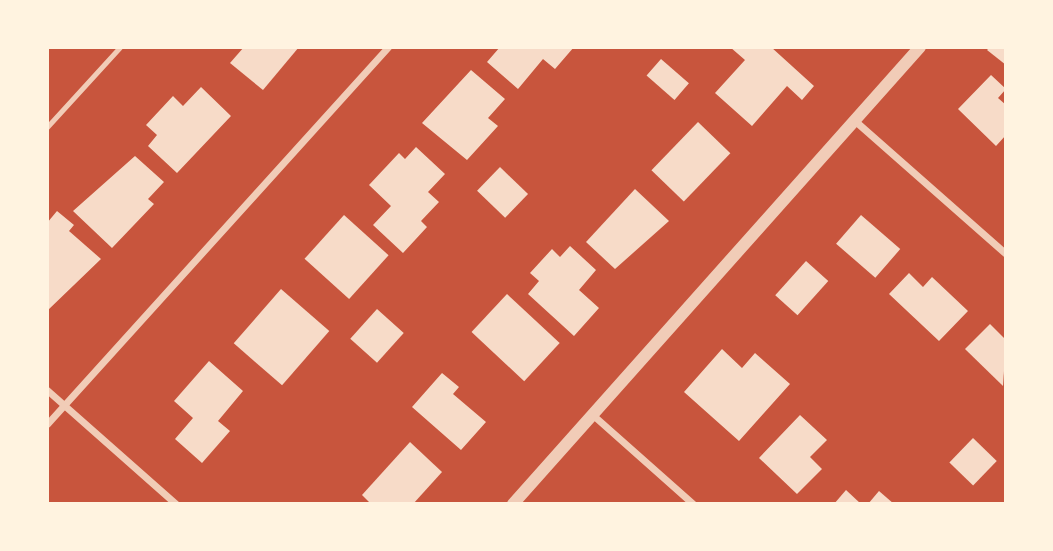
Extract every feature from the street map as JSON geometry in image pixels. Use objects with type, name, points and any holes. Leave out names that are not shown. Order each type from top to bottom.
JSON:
[{"type":"street","points":[[47,424],[388,47]]},
{"type":"street","points":[[513,504],[920,47]]},
{"type":"street","points":[[854,120],[1006,254]]},
{"type":"street","points":[[47,390],[176,504]]},
{"type":"street","points":[[594,416],[693,504]]},
{"type":"lane","points":[[47,127],[120,47]]},
{"type":"building","points":[[244,47],[299,47],[263,90],[230,63]]},
{"type":"building","points":[[500,47],[574,47],[555,69],[543,59],[518,89],[487,62]]},
{"type":"building","points":[[730,47],[771,47],[814,86],[802,100],[787,86],[752,126],[715,93],[745,60]]},
{"type":"building","points":[[990,47],[1006,47],[1006,65],[987,50]]},
{"type":"building","points":[[661,59],[689,83],[674,100],[647,76]]},
{"type":"building","points":[[471,70],[505,99],[488,118],[498,126],[467,160],[422,123]]},
{"type":"building","points":[[991,75],[1006,89],[998,98],[1006,105],[1006,135],[996,146],[958,109]]},
{"type":"building","points":[[201,87],[231,116],[177,173],[148,146],[157,135],[146,125],[173,96],[183,106]]},
{"type":"building","points":[[698,122],[730,153],[684,201],[651,170]]},
{"type":"building","points":[[416,147],[445,174],[428,192],[439,202],[421,221],[427,227],[403,253],[373,225],[391,206],[369,185],[399,153],[405,159]]},
{"type":"building","points":[[135,156],[164,182],[148,199],[154,204],[112,248],[73,211]]},
{"type":"building","points":[[500,167],[528,194],[505,218],[477,191]]},
{"type":"building","points":[[635,189],[669,221],[615,269],[586,242]]},
{"type":"building","points":[[57,211],[74,225],[69,231],[101,259],[47,311],[47,223]]},
{"type":"building","points":[[344,215],[389,255],[349,299],[305,259]]},
{"type":"building","points":[[861,215],[900,249],[875,278],[836,244]]},
{"type":"building","points":[[570,246],[596,270],[579,290],[599,308],[574,336],[528,294],[539,281],[530,273],[552,249],[560,257]]},
{"type":"building","points":[[806,261],[828,281],[798,315],[775,295]]},
{"type":"building","points":[[909,273],[923,287],[932,277],[968,311],[939,341],[889,294]]},
{"type":"building","points":[[281,289],[329,331],[282,385],[234,343]]},
{"type":"building","points":[[507,294],[560,343],[524,381],[472,332]]},
{"type":"building","points":[[377,309],[404,333],[377,363],[350,339]]},
{"type":"building","points":[[990,324],[1006,340],[1003,386],[965,349]]},
{"type":"building","points":[[722,349],[742,368],[755,353],[790,384],[739,441],[684,392]]},
{"type":"building","points":[[209,361],[243,391],[218,421],[230,431],[202,463],[175,439],[193,418],[174,401]]},
{"type":"building","points":[[442,373],[459,387],[453,394],[486,422],[461,450],[412,407]]},
{"type":"building","points":[[800,415],[827,440],[810,457],[822,469],[797,494],[759,458]]},
{"type":"building","points":[[973,438],[997,461],[973,485],[949,462]]},
{"type":"building","points":[[410,442],[442,472],[413,504],[371,504],[362,495]]},
{"type":"building","points":[[846,490],[861,504],[834,504]]},
{"type":"building","points":[[879,491],[894,504],[868,504]]}]
